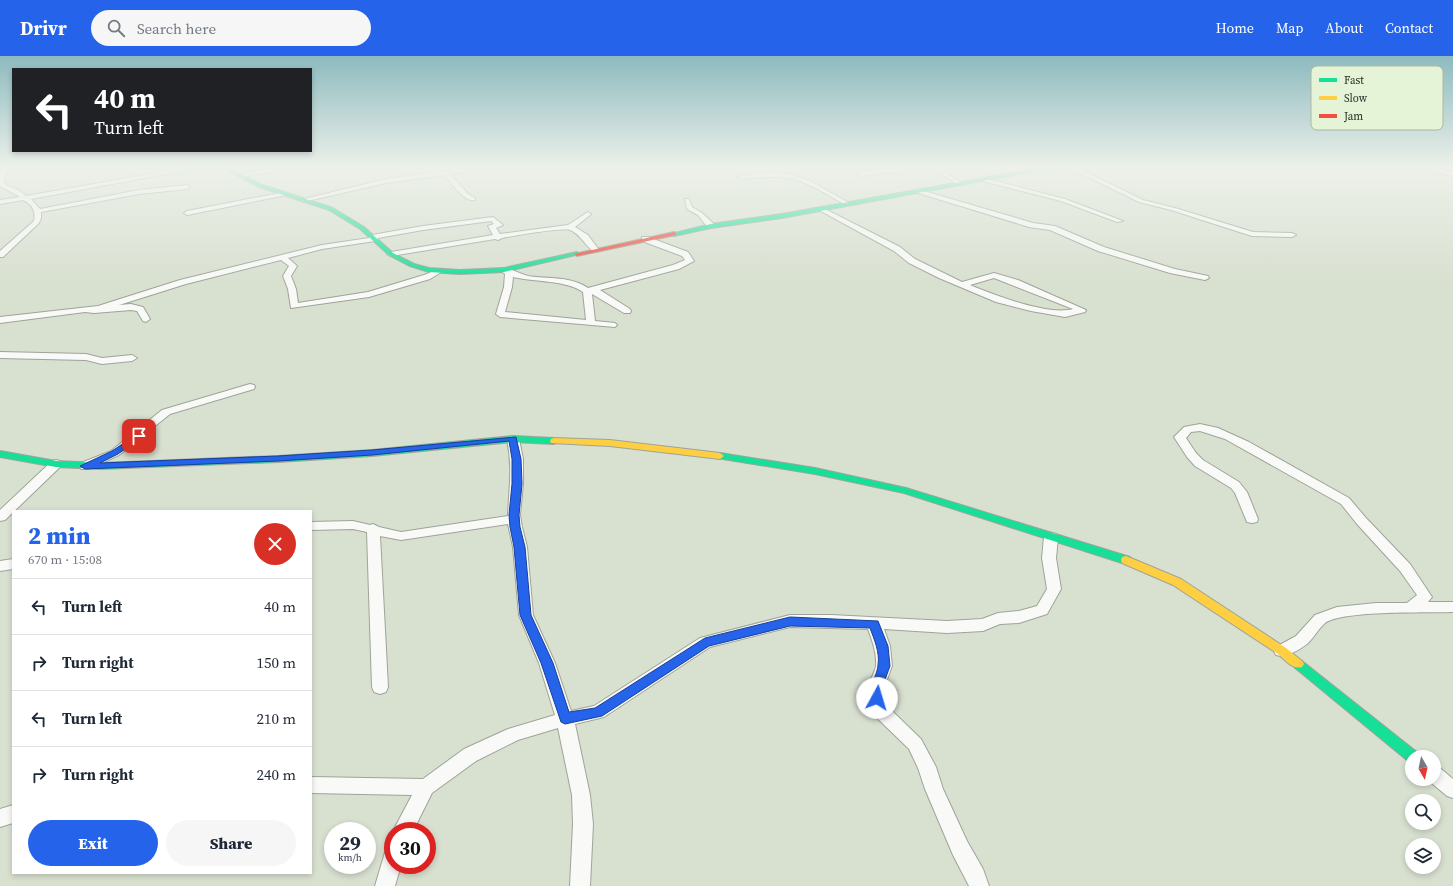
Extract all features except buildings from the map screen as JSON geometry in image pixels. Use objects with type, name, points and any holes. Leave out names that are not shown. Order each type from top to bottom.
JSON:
[{"type":"street","points":[[0,255],[37,222],[39,216],[38,211],[35,207]]},
{"type":"street","points":[[38,211],[61,207]]},
{"type":"street","points":[[187,213],[219,207]]},
{"type":"street","points":[[324,207],[331,209],[362,228],[391,254],[412,266],[439,271],[506,271],[595,250],[710,226],[833,207]]},
{"type":"street","points":[[689,207],[700,214],[710,226]]},
{"type":"street","points":[[969,207],[1032,226],[1052,228],[1101,249],[1173,271],[1206,278]]},
{"type":"street","points":[[1081,207],[1119,221]]},
{"type":"street","points":[[1164,207],[1252,234],[1292,235]]},
{"type":"street","points":[[821,209],[862,228],[872,237],[897,249],[912,261],[998,300],[1030,308],[1065,314],[1082,310],[1015,282],[994,275],[963,284]]},
{"type":"street","points":[[391,254],[435,246],[498,238],[532,231],[570,228],[588,214]]},
{"type":"street","points":[[94,310],[183,282],[282,257],[423,228],[493,219],[499,225],[492,226],[498,238]]},
{"type":"street","points":[[570,228],[584,237],[595,250]]},
{"type":"street","points":[[587,291],[676,267],[690,261],[686,254],[645,239]]},
{"type":"street","points":[[0,243],[14,242]]},
{"type":"street","points":[[282,257],[293,266],[288,276],[292,289],[294,306],[369,294],[427,277],[439,271]]},
{"type":"street","points":[[506,271],[527,278],[574,285],[587,291],[595,291],[627,311]]},
{"type":"street","points":[[506,271],[508,287],[500,314],[612,325]]},
{"type":"street","points":[[587,291],[591,323]]},
{"type":"street","points":[[0,320],[52,312],[85,309],[137,308],[146,319]]},
{"type":"street","points":[[0,355],[37,354],[80,357],[102,361],[132,358]]},
{"type":"street","points":[[85,466],[115,453],[139,436],[166,412],[228,395],[250,387]]},
{"type":"street","points":[[1252,519],[1241,492],[1235,484],[1199,463],[1190,454],[1180,437],[1182,433],[1190,429],[1200,428],[1229,436],[1345,501],[1363,523],[1406,566],[1419,586],[1425,597],[1410,608]]},
{"type":"street","points":[[513,438],[517,459],[517,484],[514,515],[515,527],[520,547],[526,615],[547,663],[565,718],[581,795],[583,824],[580,886]]},
{"type":"street","points":[[0,454],[56,464],[85,466],[278,459],[372,452],[513,438],[610,443],[711,455],[815,471],[906,491],[1116,556],[1177,582],[1282,651],[1405,751]]},
{"type":"street","points":[[0,516],[56,464]]},
{"type":"street","points":[[312,526],[353,525],[373,528],[401,536],[515,518]]},
{"type":"street","points":[[373,528],[380,687]]},
{"type":"street","points":[[408,822],[426,787],[470,755],[514,734],[565,718],[598,712],[705,642],[790,621],[947,627],[983,625],[998,619],[1019,617],[1042,610],[1054,589],[1049,558],[1051,537]]},
{"type":"street","points":[[0,566],[12,564]]},
{"type":"street","points":[[1282,651],[1301,640],[1320,619],[1337,613],[1376,608],[1453,607]]},
{"type":"street","points":[[874,624],[882,646],[884,666],[877,685],[877,698],[882,712],[915,744],[927,767],[934,789],[960,848],[976,876],[979,886]]},
{"type":"street","points":[[1441,780],[1453,790]]},
{"type":"street","points":[[312,785],[426,787]]},
{"type":"street","points":[[0,818],[12,814]]},
{"type":"street","points":[[385,886],[388,874]]},
{"type":"traffic: fast","points":[[324,207],[331,209],[362,228],[391,254],[412,265],[429,270],[460,272],[504,270],[577,254]]},
{"type":"traffic: fast","points":[[674,234],[711,226],[782,216],[832,207]]},
{"type":"traffic: fast","points":[[0,454],[56,464],[101,466],[278,459],[372,453],[513,439],[554,441]]},
{"type":"traffic: fast","points":[[720,456],[815,471],[906,491],[1126,560]]},
{"type":"traffic: fast","points":[[1298,664],[1405,751]]},
{"type":"traffic: slow","points":[[554,441],[610,443],[720,456]]},
{"type":"traffic: slow","points":[[1126,560],[1177,582],[1282,651],[1298,664]]},
{"type":"traffic: jam","points":[[577,254],[674,234]]},
{"type":"route","points":[[139,436],[115,453],[85,466],[278,459],[372,452],[513,438],[517,459],[517,484],[514,515],[515,527],[520,547],[522,589],[526,615],[547,663],[565,718],[598,712],[705,642],[790,621],[832,621],[874,624],[882,646],[884,666],[877,685],[877,698]]}]
